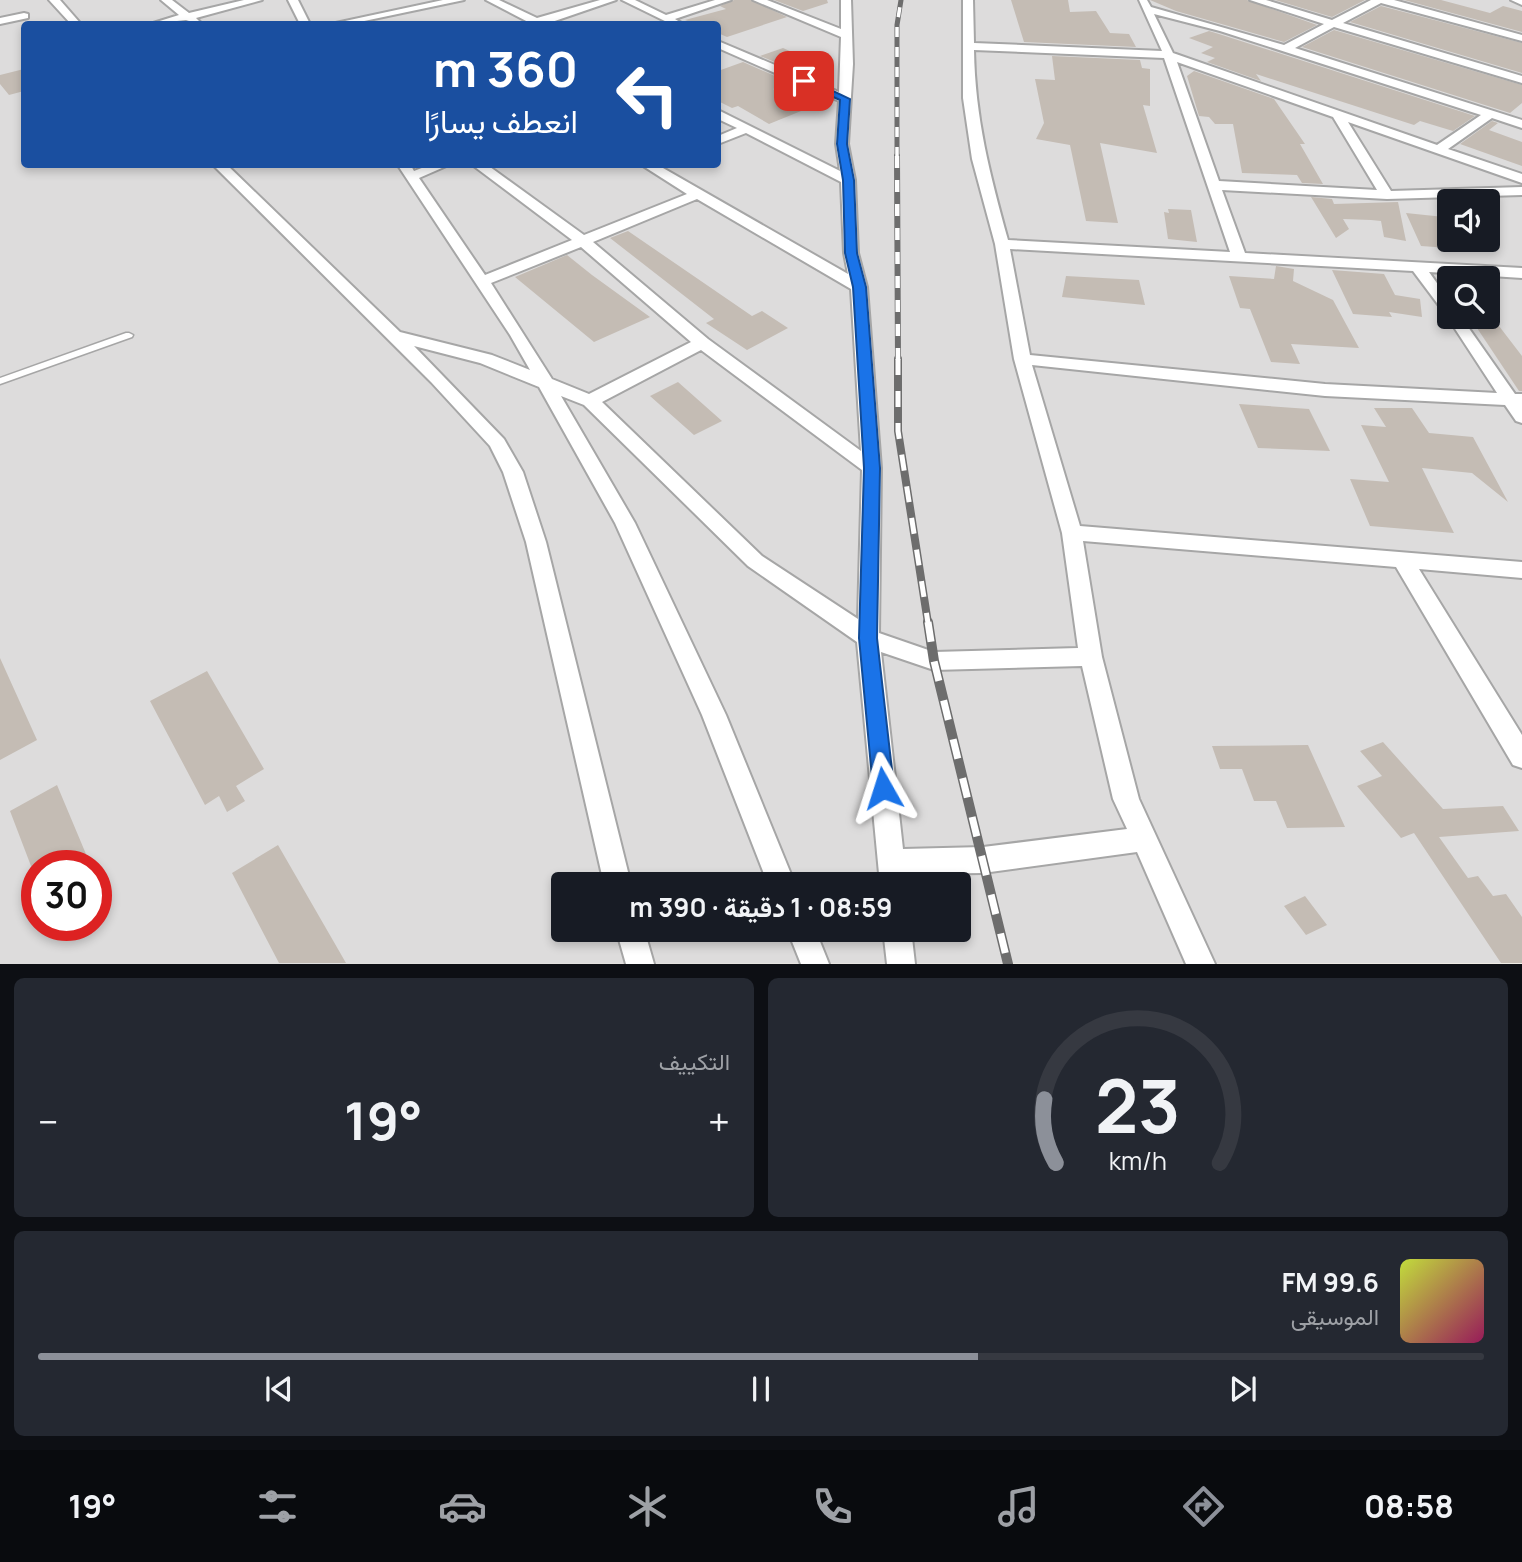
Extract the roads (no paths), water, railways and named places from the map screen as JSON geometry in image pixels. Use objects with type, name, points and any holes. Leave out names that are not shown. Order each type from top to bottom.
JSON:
[{"type":"street","points":[[54,0],[73,21]]},
{"type":"street","points":[[166,0],[194,21]]},
{"type":"street","points":[[169,21],[257,0]]},
{"type":"street","points":[[293,0],[304,21]]},
{"type":"street","points":[[356,21],[460,0]]},
{"type":"street","points":[[491,0],[534,21]]},
{"type":"street","points":[[544,21],[611,0]]},
{"type":"street","points":[[627,0],[672,21]]},
{"type":"street","points":[[666,18],[726,0]]},
{"type":"street","points":[[758,0],[844,34]]},
{"type":"street","points":[[845,0],[847,64],[842,144],[848,180],[851,253],[859,287],[872,468],[868,638],[892,872]]},
{"type":"street","points":[[968,0],[966,11],[971,110],[979,159],[1002,244],[1022,359],[1072,533],[1091,657],[1126,799],[1201,964]]},
{"type":"street","points":[[1255,0],[1522,80]]},
{"type":"street","points":[[1286,48],[1381,0],[1522,38]]},
{"type":"street","points":[[1516,0],[1522,2]]},
{"type":"street","points":[[1145,4],[1522,124]]},
{"type":"street","points":[[1145,4],[1169,55],[1238,256]]},
{"type":"street","points":[[0,21],[23,16]]},
{"type":"street","points":[[388,16],[397,21]]},
{"type":"street","points":[[969,46],[1169,55],[1522,179]]},
{"type":"street","points":[[721,47],[845,99]]},
{"type":"street","points":[[1336,112],[1387,195]]},
{"type":"street","points":[[1436,151],[1490,114]]},
{"type":"street","points":[[721,116],[848,180]]},
{"type":"street","points":[[721,139],[746,129]]},
{"type":"street","points":[[222,168],[394,336],[497,443],[513,472],[536,542],[615,872]]},
{"type":"street","points":[[482,168],[585,243],[702,343],[872,468]]},
{"type":"street","points":[[656,168],[696,195],[859,287]]},
{"type":"street","points":[[407,171],[518,335],[625,523],[714,715],[777,872]]},
{"type":"street","points":[[1214,185],[1387,195],[1522,191]]},
{"type":"street","points":[[481,282],[585,243],[696,195]]},
{"type":"street","points":[[1002,244],[1522,273]]},
{"type":"street","points":[[1418,267],[1437,294]]},
{"type":"street","points":[[1462,329],[1517,400],[1522,417]]},
{"type":"street","points":[[394,336],[486,359],[547,386],[590,401],[755,561],[868,638],[934,661],[1091,657]]},
{"type":"street","points":[[590,401],[702,343]]},
{"type":"street","points":[[1022,359],[1325,390],[1517,400]]},
{"type":"street","points":[[1072,533],[1522,570]]},
{"type":"street","points":[[1403,561],[1522,757]]},
{"type":"street","points":[[899,872],[1144,839]]},
{"type":"street","points":[[634,942],[640,964]]},
{"type":"street","points":[[806,942],[815,964]]},
{"type":"street","points":[[899,942],[901,964]]},
{"type":"lane","points":[[0,381],[129,335]]},
{"type":"railway","points":[[897,156],[897,25],[901,0]]},
{"type":"railway","points":[[897,156],[898,360]]},
{"type":"railway","points":[[898,360],[898,431],[928,623]]},
{"type":"railway","points":[[928,622],[934,661],[1008,964]]}]
